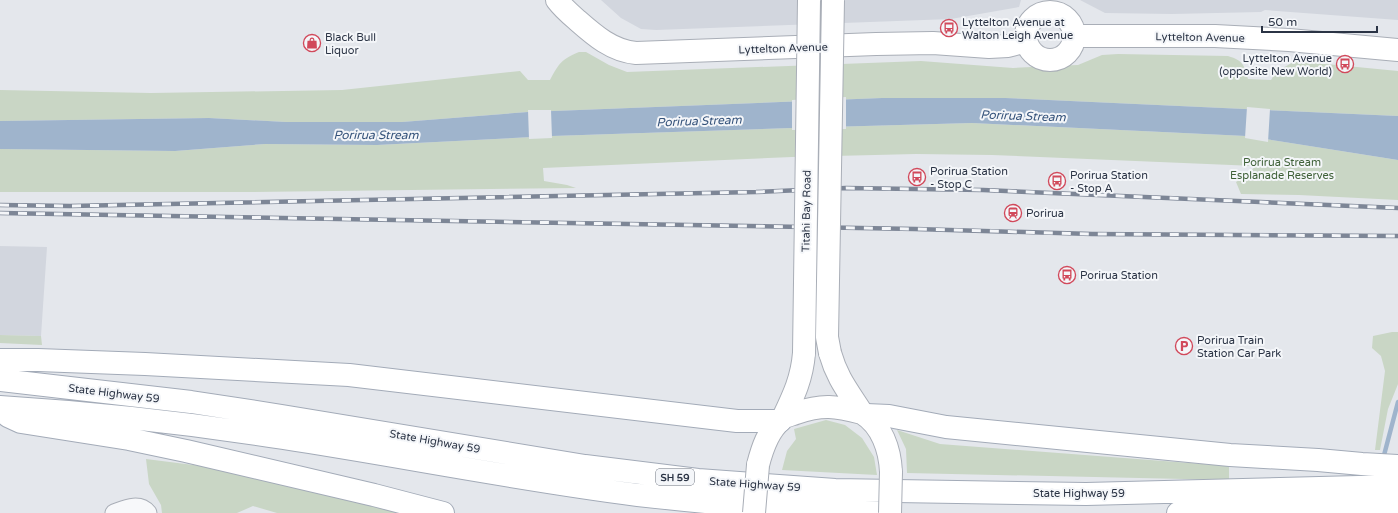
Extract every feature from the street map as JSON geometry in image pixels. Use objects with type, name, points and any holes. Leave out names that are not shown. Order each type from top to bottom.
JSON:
[{"type":"main road","name":"Lyttelton Avenue","points":[[558,0],[600,39],[622,50],[636,53],[933,43],[989,47],[1008,46],[1026,41]]},
{"type":"main road","name":"Titahi Bay Road","points":[[754,513],[758,465],[761,452],[765,442],[782,420],[798,384],[803,367],[809,0]]},
{"type":"main road","points":[[833,0],[827,337],[834,369],[864,414],[876,426],[888,448],[891,460],[890,513]]},
{"type":"main road","points":[[1043,6],[1065,17],[1072,26],[1074,36],[1072,46],[1067,54],[1059,59],[1050,61],[1040,59],[1032,53],[1026,41],[1026,30],[1031,20],[1039,14],[1043,6]]},
{"type":"main road","name":"Lyttelton Avenue","points":[[1074,36],[1214,36],[1289,40],[1398,50]]},
{"type":"main road","points":[[0,360],[145,364],[349,376],[737,421],[782,420],[814,408],[824,406],[843,408],[864,414],[889,416],[946,427],[1230,455],[1362,464],[1397,479]]},
{"type":"main road","name":"State Highway 59","points":[[0,380],[191,402],[585,466],[698,480],[835,490],[1086,494],[1357,488],[1397,479]]},
{"type":"main road","name":"State Highway 59","points":[[0,407],[79,413],[275,436],[543,481],[637,495],[822,512],[878,513]]},
{"type":"main road","points":[[0,413],[21,422],[129,439],[186,451],[374,495],[443,513]]},
{"type":"main road","points":[[1178,513],[1394,508]]},
{"type":"street","points":[[114,513],[133,507],[146,510],[148,513]]},
{"type":"shaded area","points":[[601,0],[1021,0],[1019,7],[951,19],[656,30],[641,29],[621,18]]},
{"type":"shaded area","points":[[1080,0],[1398,0],[1398,20],[1265,10],[1261,12],[1172,14],[1105,13]]},
{"type":"shaded area","points":[[0,246],[47,247],[41,336],[0,335]]},
{"type":"green space","points":[[579,52],[586,52],[609,65],[627,72],[921,61],[1013,68],[1078,65],[1102,55],[1118,54],[1228,56],[1242,64],[1248,79],[1271,80],[1276,72],[1295,61],[1398,71],[1398,116],[1005,98],[882,98],[528,112],[402,122],[286,122],[209,118],[0,121],[0,90],[151,93],[342,90],[520,71],[528,80],[550,80],[562,62]]},
{"type":"green space","name":"Porirua Stream Esplanade Reserves","points":[[972,123],[1246,136],[1398,160],[1398,200],[1299,195],[1241,194],[1236,182],[1249,174],[1255,166],[992,155],[916,154],[792,157],[543,168],[544,181],[576,188],[247,192],[0,192],[0,149],[175,151],[265,144],[377,145],[552,136]]},
{"type":"green space","points":[[1398,332],[1398,384],[1388,409],[1380,450],[1375,450],[1385,371],[1381,356],[1372,348],[1373,336]]},
{"type":"green space","points":[[0,335],[41,336],[42,345],[0,343]]},
{"type":"green space","points":[[826,420],[845,425],[862,438],[874,457],[877,475],[782,470],[787,451],[796,439],[794,429]]},
{"type":"green space","points":[[897,430],[940,444],[1229,466],[1229,480],[907,473],[906,449]]},
{"type":"green space","points":[[146,459],[225,469],[406,513],[277,513],[253,506],[237,513],[162,513],[161,505],[149,484]]},
{"type":"water","name":"Porirua Stream","points":[[882,98],[1005,98],[1398,116],[1398,160],[1246,136],[972,123],[552,136],[377,145],[265,144],[175,151],[0,149],[0,121],[209,118],[286,122],[402,122],[528,112]]},
{"type":"pier","points":[[846,97],[846,129],[792,130],[792,100]]},
{"type":"pier","points":[[1247,107],[1270,109],[1268,142],[1245,138]]},
{"type":"pier","points":[[528,110],[551,110],[552,138],[529,139]]},
{"type":"waterway","points":[[1383,459],[1398,402]]},
{"type":"railway","points":[[0,205],[70,206],[756,192],[846,188],[983,190],[1398,208]]},
{"type":"railway","points":[[0,213],[915,229],[1092,234],[1398,236]]},
{"type":"place","name":"Lyttelton Avenue at Walton Leigh Avenue","points":[[949,28]]},
{"type":"place","name":"Black Bull Liquor","points":[[312,43]]},
{"type":"place","name":"Lyttelton Avenue (opposite New World)","points":[[1345,64]]},
{"type":"place","name":"Porirua Station - Stop C","points":[[917,177]]},
{"type":"place","name":"Porirua Station - Stop A","points":[[1057,181]]},
{"type":"place","name":"Porirua","points":[[1013,213]]},
{"type":"place","name":"Porirua Station","points":[[1067,275]]},
{"type":"place","name":"Porirua Train Station Car Park","points":[[1184,346]]}]
